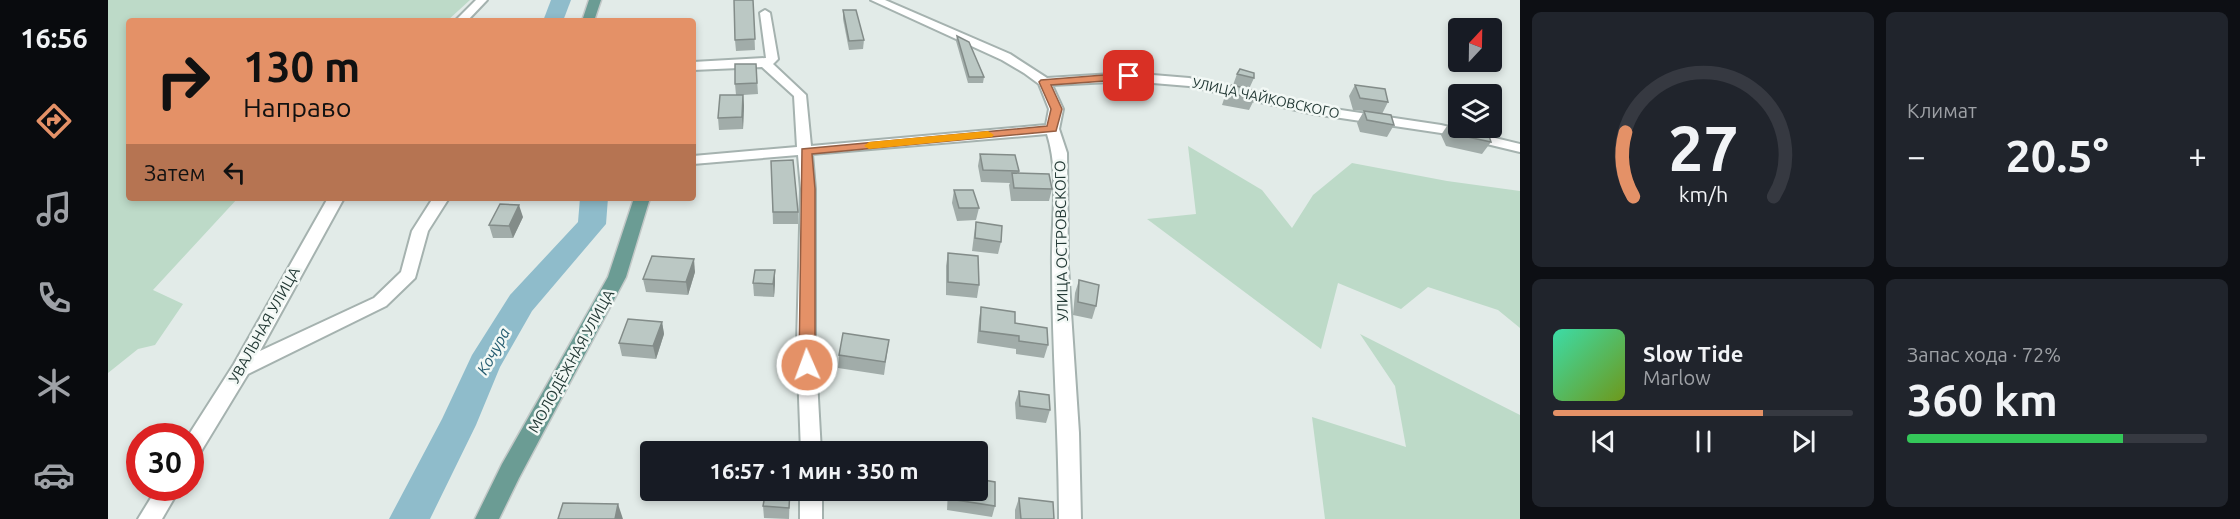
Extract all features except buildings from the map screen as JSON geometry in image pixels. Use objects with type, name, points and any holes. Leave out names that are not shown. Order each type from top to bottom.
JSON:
[{"type":"main road","points":[[589,18],[595,0]]},
{"type":"main road","name":"МОЛОДЁЖНАЯ УЛИЦА","points":[[487,519],[510,471],[617,277],[641,201]]},
{"type":"street","points":[[464,18],[482,0]]},
{"type":"street","points":[[876,0],[1006,57],[1044,82]]},
{"type":"street","points":[[696,66],[765,63],[772,59],[765,13]]},
{"type":"street","points":[[765,63],[800,95],[808,189],[806,344],[810,441]]},
{"type":"street","name":"УЛИЦА ЧАЙКОВСКОГО","points":[[1044,82],[1129,76],[1189,82],[1314,110],[1441,129],[1520,148]]},
{"type":"street","name":"УЛИЦА ОСТРОВСКОГО","points":[[1044,82],[1056,109],[1052,129],[1060,153],[1060,267],[1069,433],[1070,519]]},
{"type":"street","points":[[696,160],[1052,129]]},
{"type":"street","name":"УВАЛЬНАЯ УЛИЦА","points":[[204,429],[241,369],[334,201]]},
{"type":"street","points":[[241,369],[380,302],[409,274],[420,231],[439,201]]},
{"type":"street","points":[[149,519],[161,501]]},
{"type":"street","points":[[811,501],[811,519]]},
{"type":"green space","points":[[108,0],[470,0],[450,18],[126,18],[126,201],[235,201],[153,290],[183,304],[155,345],[138,349],[108,373]]},
{"type":"green space","points":[[1188,146],[1262,190],[1292,228],[1313,195],[1352,163],[1447,181],[1520,191],[1520,328],[1498,310],[1428,287],[1401,309],[1338,283],[1321,349],[1147,219],[1196,214]]},
{"type":"green space","points":[[1360,334],[1520,415],[1520,519],[1325,519],[1312,417],[1406,447],[1395,386]]},
{"type":"waterway","name":"Кочура","points":[[553,18],[561,0]]},
{"type":"waterway","name":"Кочура","points":[[409,519],[458,425],[484,364],[521,303],[592,224],[594,201]]},
{"type":"slow traffic","points":[[869,146],[988,135]]},
{"type":"route","points":[[807,365],[808,189],[806,152],[1052,129],[1056,109],[1044,82],[1129,76]]}]
